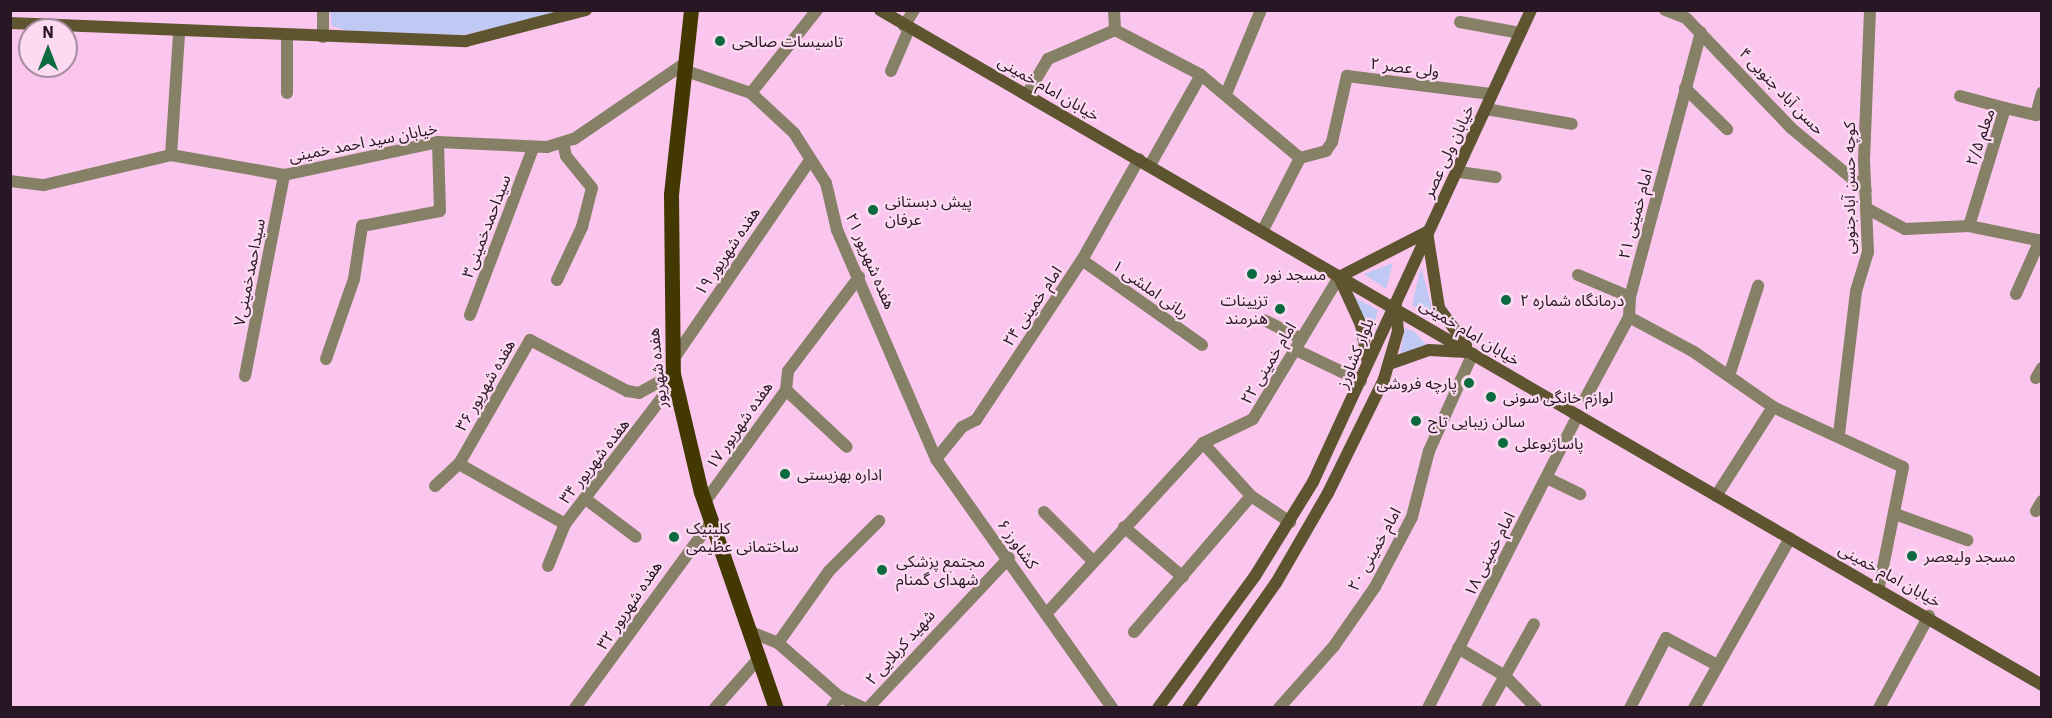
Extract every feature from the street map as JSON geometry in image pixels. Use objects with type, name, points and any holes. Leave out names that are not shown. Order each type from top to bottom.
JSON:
[{"type":"main road","points":[[10,23],[179,33],[466,41],[586,10]]},
{"type":"main road","name":"هفده شهریور","points":[[691,10],[671,194],[673,372],[704,503],[760,657],[776,708]]},
{"type":"main road","name":"خیابان امام خمینی","points":[[880,10],[1263,230],[1340,277],[1396,306],[1716,496],[1929,616],[2042,685]]},
{"type":"main road","name":"خیابان ولی عصر","points":[[1396,306],[1427,232],[1459,172],[1491,94],[1531,10]]},
{"type":"main road","points":[[1384,379],[1364,372],[1361,325],[1340,277],[1427,232],[1439,308],[1473,353]]},
{"type":"main road","name":"بلوار کشاورز","points":[[1188,708],[1276,583],[1384,379],[1398,331],[1396,306]]},
{"type":"main road","name":"بلوار کشاورز","points":[[1158,708],[1290,522],[1396,306]]},
{"type":"main road","points":[[1389,364],[1429,350],[1473,353]]},
{"type":"street","points":[[323,10],[323,36]]},
{"type":"street","points":[[751,93],[818,10]]},
{"type":"street","points":[[891,71],[914,10]]},
{"type":"street","points":[[1114,10],[1115,30]]},
{"type":"street","points":[[1226,94],[1261,10]]},
{"type":"street","name":"حسن آباد جنوبی ۴","points":[[1665,10],[1686,18],[1703,33],[1791,128],[1866,190]]},
{"type":"street","name":"کوچه حسن آبادجنوبی","points":[[1839,434],[1856,291],[1868,252],[1866,190],[1870,10]]},
{"type":"street","points":[[1460,22],[1520,33]]},
{"type":"street","points":[[1115,30],[1201,75],[1300,158],[1263,230]]},
{"type":"street","points":[[1027,94],[1048,59],[1115,30]]},
{"type":"street","points":[[10,182],[44,185],[171,155],[179,33]]},
{"type":"street","name":"امام خمینی ۲۱","points":[[1586,397],[1629,317],[1630,297],[1685,88],[1703,33]]},
{"type":"street","points":[[286,93],[287,37]]},
{"type":"street","name":"هفده شهریور ۲۱","points":[[683,67],[751,93],[794,133],[826,183],[837,230],[910,393]]},
{"type":"street","name":"خیابان سید احمد خمینی","points":[[171,155],[284,175],[438,142],[533,148],[563,143],[683,67]]},
{"type":"street","name":"امام خمینی ۲۴","points":[[936,459],[962,427],[976,420],[1201,75]]},
{"type":"street","name":"ولی عصر ۲","points":[[1300,158],[1326,151],[1332,142],[1347,76],[1491,94]]},
{"type":"street","points":[[1685,88],[1727,129]]},
{"type":"street","name":"معلم ۲/۵","points":[[1969,226],[2005,108],[2036,115],[2042,93]]},
{"type":"street","points":[[1960,96],[2005,108]]},
{"type":"street","points":[[1486,109],[1572,124]]},
{"type":"street","points":[[326,359],[354,279],[362,226],[440,211],[438,142]]},
{"type":"street","points":[[557,280],[582,227],[592,188],[566,156],[563,143]]},
{"type":"street","name":"سیداحمدخمینی۳","points":[[470,315],[533,148]]},
{"type":"street","name":"هفده شهریور ۱۹","points":[[673,372],[810,160]]},
{"type":"street","points":[[1459,172],[1496,177]]},
{"type":"street","name":"سیداحمدخمینی۷","points":[[245,376],[284,175]]},
{"type":"street","points":[[1866,208],[1905,229],[1969,226],[2041,240],[2016,294]]},
{"type":"street","name":"ربانی املشی ۱","points":[[1082,260],[1202,345]]},
{"type":"street","points":[[1578,275],[1630,297]]},
{"type":"street","name":"هفده شهریور ۱۷","points":[[704,503],[786,390],[788,371],[859,277]]},
{"type":"street","name":"امام خمینی ۲۲","points":[[1203,443],[1253,419],[1340,277]]},
{"type":"street","points":[[1729,376],[1758,286]]},
{"type":"street","points":[[1629,317],[1729,376],[1773,407],[1839,434],[1902,467],[1895,514],[1879,587]]},
{"type":"street","points":[[1264,320],[1302,339]]},
{"type":"street","name":"هفده شهریور ۳۶","points":[[435,486],[459,464],[530,340],[627,391],[639,393],[673,372]]},
{"type":"street","points":[[1296,350],[1364,372]]},
{"type":"street","name":"امام خمینی ۲۰","points":[[1280,708],[1334,646],[1375,587],[1412,517],[1429,451],[1473,353]]},
{"type":"street","name":"هفده شهریور ۳۴","points":[[548,566],[565,524],[587,500],[673,372]]},
{"type":"street","points":[[786,390],[847,447]]},
{"type":"street","name":"کشاورز ۶","points":[[910,393],[936,459],[1009,558],[1112,708]]},
{"type":"street","points":[[1716,496],[1773,407]]},
{"type":"street","name":"امام خمینی ۱۸","points":[[1428,708],[1578,415]]},
{"type":"street","points":[[1046,614],[1091,559],[1203,443],[1251,496],[1290,522]]},
{"type":"street","points":[[459,464],[565,524]]},
{"type":"street","points":[[1547,478],[1580,494]]},
{"type":"street","points":[[1134,632],[1183,578],[1251,496]]},
{"type":"street","points":[[587,500],[636,537]]},
{"type":"street","points":[[1044,512],[1091,559]]},
{"type":"street","points":[[1895,514],[1967,540]]},
{"type":"street","points":[[778,643],[829,571],[879,521]]},
{"type":"street","name":"هفده شهریور ۳۲","points":[[575,708],[711,522]]},
{"type":"street","points":[[1124,527],[1183,578]]},
{"type":"street","points":[[1694,708],[1790,538]]},
{"type":"street","name":"شهید کربلایی ۲","points":[[866,708],[1009,558]]},
{"type":"street","points":[[1880,708],[1929,616]]},
{"type":"street","points":[[1487,708],[1534,624]]},
{"type":"street","points":[[751,632],[778,643],[840,697],[866,708]]},
{"type":"street","points":[[1630,708],[1666,638],[1717,665]]},
{"type":"street","points":[[1458,648],[1505,676],[1536,708]]},
{"type":"street","points":[[715,708],[760,657]]},
{"type":"street","points":[[832,708],[840,697]]},
{"type":"shaded area","points":[[330,11],[568,11],[462,35],[348,31],[332,26]]},
{"type":"shaded area","points":[[1393,263],[1386,289],[1364,274]]},
{"type":"shaded area","points":[[1421,267],[1434,316],[1412,305]]},
{"type":"shaded area","points":[[1354,297],[1378,310],[1370,338],[1364,318]]},
{"type":"shaded area","points":[[1405,328],[1414,331],[1426,345],[1400,354]]},
{"type":"place","name":"تاسیسات صالحی","points":[[720,41]]},
{"type":"place","name":"پیش دبستانی عرفان","points":[[873,210]]},
{"type":"place","name":"مسجد نور","points":[[1252,274]]},
{"type":"place","name":"درمانگاه شماره ۲","points":[[1506,300]]},
{"type":"place","name":"تزیینات هنرمند","points":[[1280,309]]},
{"type":"place","name":"پارچه فروشی","points":[[1469,383]]},
{"type":"place","name":"لوازم خانگی سونی","points":[[1491,397]]},
{"type":"place","name":"سالن زیبایی تاج","points":[[1416,421]]},
{"type":"place","name":"پاساژبوعلی","points":[[1503,443]]},
{"type":"place","name":"اداره بهزیستی","points":[[785,474]]},
{"type":"place","name":"کلینیک ساختمانی عظیمی","points":[[674,537]]},
{"type":"place","name":"مسجد ولیعصر","points":[[1912,556]]},
{"type":"place","name":"مجتمع پزشکی شهدای گمنام","points":[[882,570]]}]
